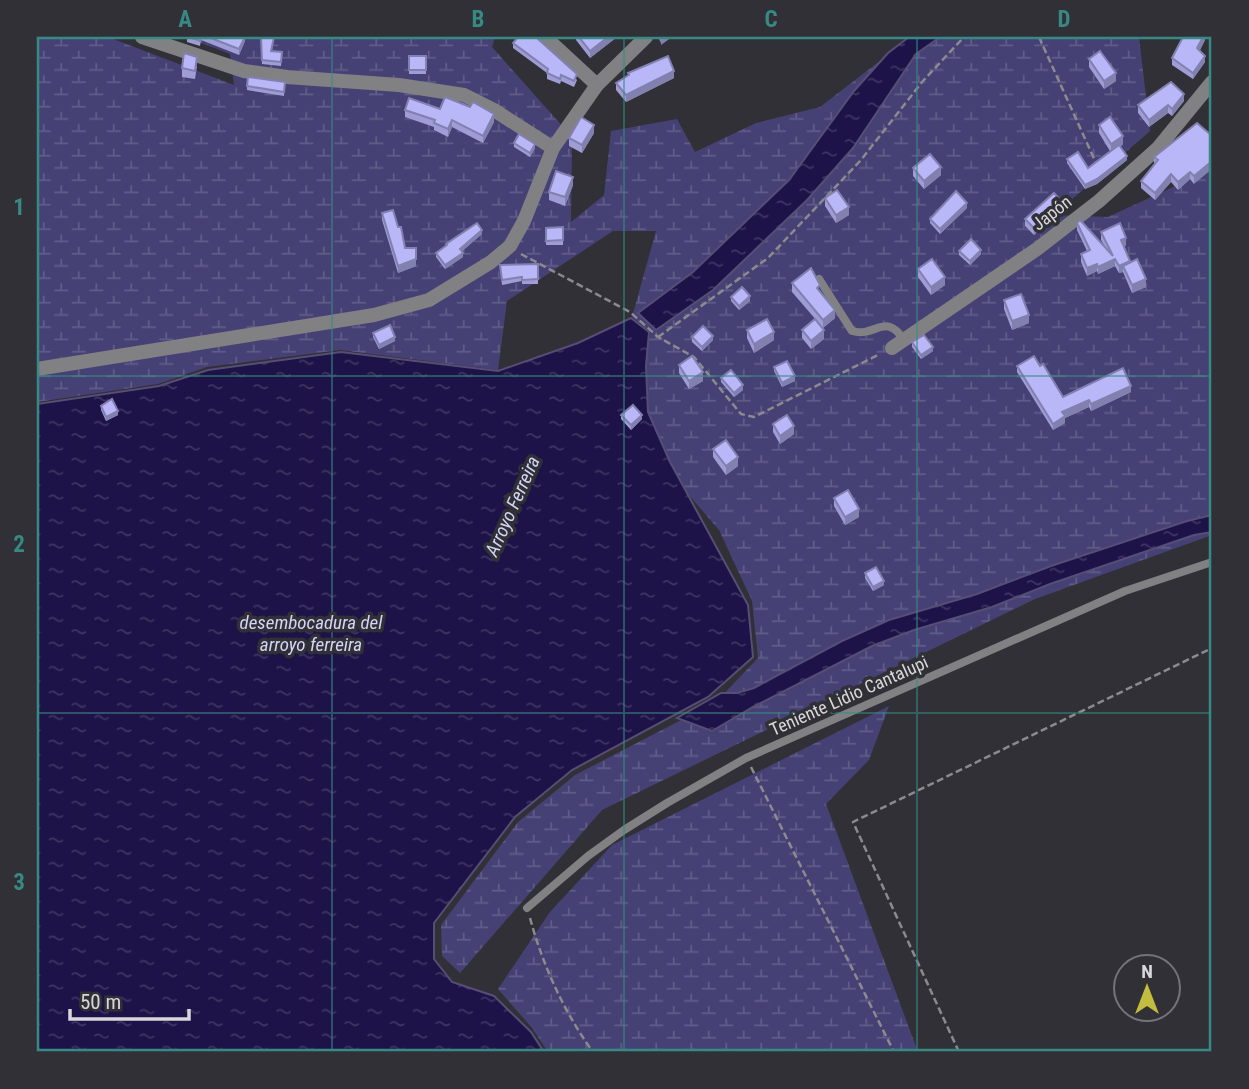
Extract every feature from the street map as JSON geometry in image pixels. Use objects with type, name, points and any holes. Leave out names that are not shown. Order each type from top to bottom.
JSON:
[{"type":"street","points":[[142,37],[244,71],[287,78],[399,85],[464,96],[495,110],[553,148]]},
{"type":"street","points":[[545,37],[597,85]]},
{"type":"street","points":[[37,369],[385,312],[429,300],[491,262],[510,246],[524,221],[553,148],[597,85],[646,37]]},
{"type":"street","name":"Japón","points":[[898,344],[1037,249],[1099,201],[1158,148],[1212,82]]},
{"type":"lane","points":[[819,279],[852,331],[860,334],[886,325],[897,329],[898,344]]},
{"type":"lane","name":"Teniente Lidio Cantalupi","points":[[527,908],[588,856],[624,830],[746,758],[1125,591],[1212,562]]},
{"type":"path","points":[[656,335],[768,258],[861,160],[922,82],[964,37]]},
{"type":"path","points":[[1039,37],[1098,168]]},
{"type":"path","points":[[510,246],[527,259],[630,312],[656,335],[694,357],[741,414],[754,417],[898,344]]},
{"type":"path","points":[[959,1052],[853,822],[1212,648]]},
{"type":"path","points":[[746,758],[894,1052]]},
{"type":"path","points":[[527,908],[540,955],[578,1032],[593,1052]]},
{"type":"green space","points":[[37,37],[108,37],[234,85],[230,54],[186,37],[495,37],[492,47],[572,137],[571,222],[604,195],[611,131],[677,119],[695,152],[756,123],[820,107],[911,37],[1139,37],[1150,131],[1054,215],[1108,217],[1212,169],[1212,535],[1035,599],[602,810],[460,973],[442,956],[441,925],[518,822],[575,775],[716,702],[758,658],[752,601],[719,530],[664,466],[640,420],[640,366],[651,332],[632,317],[656,231],[613,231],[507,301],[498,370],[340,350],[207,367],[158,384],[37,402]]},
{"type":"green space","points":[[889,706],[869,760],[826,804],[918,1052],[548,1052],[532,1028],[498,989],[550,912],[612,845]]},
{"type":"water","points":[[909,37],[940,37],[916,54],[853,148],[807,200],[713,290],[656,330],[638,313],[693,272],[789,180],[854,91],[888,53]]},
{"type":"water","name":"desembocadura del arroyo ferreira","points":[[631,318],[649,332],[646,366],[648,412],[670,462],[748,605],[753,657],[708,697],[572,770],[515,817],[434,923],[434,959],[452,982],[494,996],[531,1032],[544,1052],[37,1052],[37,404],[159,386],[208,370],[341,352],[498,371],[578,343]]},
{"type":"water","points":[[1212,515],[1212,532],[1194,535],[1050,584],[992,607],[914,630],[872,646],[712,731],[677,718],[721,693],[737,693],[754,688],[842,641],[889,620],[977,594],[1051,566]]},
{"type":"building","points":[[208,37],[245,37],[239,49]]},
{"type":"building","points":[[261,37],[274,37],[271,51],[282,52],[281,62],[262,60]]},
{"type":"building","points":[[518,37],[538,37],[577,74],[574,81],[547,73],[548,69],[513,43]]},
{"type":"building","points":[[579,37],[608,37],[590,51]]},
{"type":"building","points":[[1183,37],[1203,37],[1197,48],[1205,56],[1193,73],[1172,58]]},
{"type":"building","points":[[1100,51],[1116,73],[1104,81],[1089,59]]},
{"type":"building","points":[[184,53],[197,57],[195,71],[182,68]]},
{"type":"building","points":[[409,56],[426,56],[426,70],[409,70]]},
{"type":"building","points":[[668,56],[674,71],[626,95],[616,83],[629,75],[628,73]]},
{"type":"building","points":[[248,77],[285,82],[284,92],[247,86]]},
{"type":"building","points":[[1171,82],[1184,94],[1172,109],[1168,105],[1149,120],[1138,105]]},
{"type":"building","points":[[445,97],[470,107],[473,102],[494,114],[483,136],[452,120],[448,129],[434,123],[435,120],[405,110],[409,98],[440,109]]},
{"type":"building","points":[[581,117],[594,125],[582,145],[569,138]]},
{"type":"building","points":[[1110,117],[1123,136],[1111,144],[1099,125]]},
{"type":"building","points":[[1197,123],[1212,136],[1212,161],[1194,176],[1190,172],[1178,182],[1171,174],[1155,193],[1141,181],[1158,160],[1154,157]]},
{"type":"building","points":[[519,134],[535,144],[530,153],[514,143]]},
{"type":"building","points":[[1119,145],[1127,156],[1085,185],[1067,159],[1078,152],[1088,168]]},
{"type":"building","points":[[930,154],[941,167],[924,181],[913,168]]},
{"type":"building","points":[[556,171],[573,177],[565,197],[549,192]]},
{"type":"building","points":[[837,190],[849,207],[836,215],[825,198]]},
{"type":"building","points":[[956,191],[967,203],[940,229],[930,219]]},
{"type":"building","points":[[1054,193],[1062,202],[1034,228],[1025,219]]},
{"type":"building","points":[[393,210],[398,227],[401,227],[405,248],[416,248],[416,259],[398,266],[382,213]]},
{"type":"building","points":[[1080,220],[1113,256],[1101,232],[1120,223],[1126,238],[1121,240],[1130,261],[1119,266],[1115,259],[1098,267],[1097,264],[1087,268],[1081,254],[1090,250],[1077,223]]},
{"type":"building","points":[[477,223],[482,230],[460,249],[463,253],[445,265],[436,253]]},
{"type":"building","points":[[563,227],[563,240],[546,241],[546,228]]},
{"type":"building","points":[[971,239],[981,250],[970,261],[959,251]]},
{"type":"building","points":[[932,259],[945,277],[931,287],[918,269]]},
{"type":"building","points":[[1137,259],[1146,279],[1132,285],[1123,266]]},
{"type":"building","points":[[538,264],[538,279],[522,280],[522,277],[502,280],[500,265]]},
{"type":"building","points":[[811,268],[820,285],[817,288],[835,310],[823,320],[792,283]]},
{"type":"building","points":[[742,287],[750,296],[739,306],[731,297]]},
{"type":"building","points":[[1021,294],[1029,315],[1012,321],[1004,300]]},
{"type":"building","points":[[767,319],[774,332],[754,344],[747,330]]},
{"type":"building","points":[[815,319],[824,330],[811,341],[802,330]]},
{"type":"building","points":[[390,325],[395,337],[379,345],[373,333]]},
{"type":"building","points":[[703,326],[713,336],[702,347],[692,337]]},
{"type":"building","points":[[924,335],[933,347],[921,355],[912,342]]},
{"type":"building","points":[[692,356],[703,372],[689,381],[679,365]]},
{"type":"building","points":[[1034,356],[1040,366],[1043,364],[1063,397],[1123,368],[1131,386],[1091,404],[1089,400],[1062,412],[1065,416],[1053,424],[1017,366]]},
{"type":"building","points":[[787,361],[795,376],[782,383],[774,367]]},
{"type":"building","points":[[731,370],[743,385],[734,393],[721,378]]},
{"type":"building","points":[[112,399],[118,411],[106,417],[101,406]]},
{"type":"building","points":[[633,405],[642,415],[631,425],[621,415]]},
{"type":"building","points":[[787,415],[794,426],[780,436],[773,424]]},
{"type":"building","points":[[726,440],[738,457],[726,466],[713,449]]},
{"type":"building","points":[[848,490],[859,509],[845,517],[834,498]]},
{"type":"building","points":[[876,567],[884,581],[873,587],[865,573]]},
{"type":"water label","name":"Arroyo Ferreira","points":[[512,506]]}]
